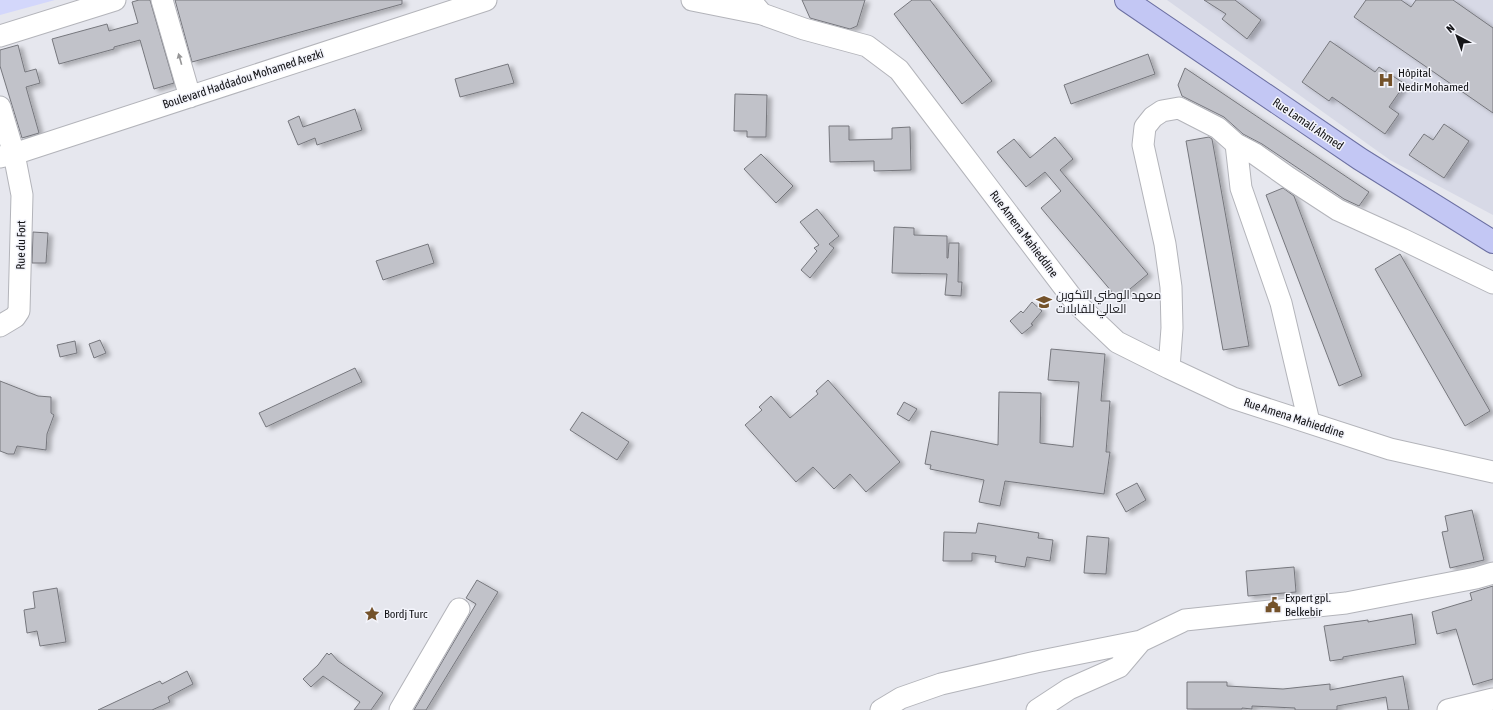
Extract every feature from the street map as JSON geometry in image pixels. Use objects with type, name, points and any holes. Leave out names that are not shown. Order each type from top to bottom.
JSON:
[{"type":"main road","name":"Rue Lamali Ahmed","points":[[1126,0],[1360,159],[1493,242]]},
{"type":"street","points":[[0,36],[115,0]]},
{"type":"street","points":[[162,0],[190,97]]},
{"type":"street","name":"Boulevard Haddadou Mohamed Arezki","points":[[7,156],[486,0]]},
{"type":"street","points":[[692,0],[756,7]]},
{"type":"street","name":"Rue Amena Mahieddine","points":[[756,7],[804,29],[867,46],[899,70],[1076,303],[1117,342],[1233,398],[1390,449],[1493,472]]},
{"type":"street","points":[[0,107],[7,156]]},
{"type":"street","points":[[1169,368],[1172,328],[1171,287],[1165,244],[1143,145],[1146,128],[1153,117],[1162,111],[1179,108],[1218,128],[1236,144],[1255,154],[1338,210],[1402,239],[1493,284]]},
{"type":"street","points":[[1236,144],[1241,188],[1281,303],[1309,422]]},
{"type":"street","name":"Rue du Fort","points":[[0,326],[15,317],[19,311],[20,298],[22,195],[7,156]]},
{"type":"street","points":[[881,710],[901,698],[941,684],[1036,662],[1141,641],[1185,620],[1346,603],[1476,578],[1493,573]]},
{"type":"street","points":[[400,710],[459,609]]},
{"type":"street","points":[[1037,710],[1069,689],[1119,667],[1141,641]]},
{"type":"street","points":[[1448,710],[1493,699]]},
{"type":"shaded area","points":[[0,0],[55,0],[0,15]]},
{"type":"shaded area","name":"Hôpital Nedir Mohamed","points":[[1167,0],[1493,0],[1493,215],[1390,160]]},
{"type":"building","points":[[139,0],[150,0],[174,83],[154,89],[140,40],[114,47],[114,49],[59,64],[52,39],[107,24],[109,31],[138,23],[132,2]]},
{"type":"building","points":[[175,0],[402,0],[402,4],[192,62]]},
{"type":"building","points":[[802,0],[865,0],[857,26],[850,29],[810,18]]},
{"type":"building","points":[[912,0],[930,0],[992,81],[962,104],[894,14]]},
{"type":"building","points":[[1204,0],[1235,0],[1261,20],[1247,39],[1222,19],[1226,14]]},
{"type":"building","points":[[1366,0],[1401,0],[1411,7],[1416,0],[1453,0],[1493,28],[1493,113],[1354,17]]},
{"type":"building","points":[[1330,41],[1375,72],[1379,67],[1405,84],[1389,107],[1399,114],[1385,134],[1332,97],[1329,101],[1302,82]]},
{"type":"building","points":[[18,45],[25,72],[36,69],[40,83],[26,87],[39,133],[22,138],[0,66],[0,50]]},
{"type":"building","points":[[1148,54],[1155,74],[1071,104],[1064,85]]},
{"type":"building","points":[[508,64],[514,83],[460,97],[455,79]]},
{"type":"building","points":[[1185,68],[1369,192],[1359,206],[1344,199],[1262,144],[1243,134],[1224,117],[1182,96],[1178,85]]},
{"type":"building","points":[[735,94],[767,95],[766,137],[747,137],[747,131],[734,131]]},
{"type":"building","points":[[355,109],[362,130],[317,145],[315,138],[298,145],[288,121],[299,116],[303,127]]},
{"type":"building","points":[[1444,124],[1469,141],[1444,178],[1409,155],[1424,134],[1433,140]]},
{"type":"building","points":[[829,126],[849,126],[849,140],[892,139],[892,128],[910,127],[911,170],[874,171],[874,161],[830,162]]},
{"type":"building","points":[[1055,137],[1073,159],[1060,170],[1148,274],[1118,299],[1041,208],[1061,191],[1045,172],[1026,187],[997,152],[1014,139],[1030,158]]},
{"type":"building","points":[[1209,137],[1212,139],[1249,346],[1223,350],[1186,141]]},
{"type":"building","points":[[761,154],[793,186],[776,203],[744,169]]},
{"type":"building","points":[[1283,188],[1294,196],[1362,376],[1339,386],[1266,195]]},
{"type":"building","points":[[817,209],[839,236],[829,244],[834,248],[810,278],[801,270],[817,251],[814,248],[819,245],[800,222]]},
{"type":"building","points":[[894,227],[914,228],[914,235],[947,236],[947,258],[949,243],[959,243],[958,282],[962,282],[961,296],[945,295],[947,274],[892,273]]},
{"type":"building","points":[[33,232],[48,233],[46,263],[32,263]]},
{"type":"building","points":[[428,244],[434,263],[383,280],[376,261]]},
{"type":"building","points":[[1400,254],[1490,411],[1465,426],[1375,269]]},
{"type":"building","points":[[1032,302],[1042,311],[1031,324],[1033,325],[1022,334],[1010,321],[1021,311],[1023,313]]},
{"type":"building","points":[[100,340],[106,353],[94,358],[89,344]]},
{"type":"building","points":[[75,341],[77,353],[60,357],[57,345]]},
{"type":"building","points":[[1051,349],[1105,354],[1101,401],[1110,401],[1106,452],[1110,452],[1104,494],[1005,481],[1000,506],[979,502],[984,480],[930,469],[931,465],[925,464],[931,431],[998,445],[999,392],[1041,393],[1040,443],[1073,447],[1079,382],[1048,380]]},
{"type":"building","points":[[355,368],[362,382],[266,427],[259,413]]},
{"type":"building","points":[[828,380],[900,462],[866,492],[850,474],[834,489],[813,467],[796,482],[745,425],[762,410],[759,407],[771,396],[790,418],[818,394],[816,391]]},
{"type":"building","points":[[0,381],[38,396],[51,397],[51,413],[54,415],[47,434],[46,450],[17,446],[14,454],[8,454],[0,451]]},
{"type":"building","points":[[904,402],[917,409],[909,421],[897,414]]},
{"type":"building","points":[[582,412],[629,442],[617,460],[570,430]]},
{"type":"building","points":[[1137,483],[1146,500],[1126,512],[1116,494]]},
{"type":"building","points":[[1472,510],[1484,560],[1450,568],[1442,532],[1448,531],[1445,516]]},
{"type":"building","points":[[978,523],[1039,533],[1038,538],[1053,540],[1050,561],[1027,557],[1025,567],[995,562],[996,556],[972,553],[972,561],[943,561],[944,532],[976,533]]},
{"type":"building","points":[[1087,536],[1109,538],[1106,574],[1084,573]]},
{"type":"building","points":[[1294,567],[1296,592],[1248,596],[1246,571]]},
{"type":"building","points":[[477,580],[498,592],[426,710],[414,710],[476,604],[466,598]]},
{"type":"building","points":[[1493,586],[1493,679],[1473,685],[1456,629],[1437,634],[1432,612],[1472,600],[1470,593]]},
{"type":"building","points":[[57,588],[66,642],[40,646],[37,631],[27,633],[24,610],[35,608],[33,592]]},
{"type":"building","points":[[1412,614],[1416,644],[1343,657],[1343,659],[1330,661],[1324,626],[1368,620],[1368,622]]},
{"type":"building","points":[[327,653],[329,655],[331,653],[338,661],[383,693],[371,710],[354,710],[360,702],[323,676],[311,687],[303,679],[318,665]]},
{"type":"building","points":[[187,671],[193,684],[168,697],[170,702],[152,710],[98,710],[160,681],[162,684]]},
{"type":"building","points":[[1403,676],[1409,710],[1388,710],[1386,697],[1337,706],[1337,710],[1295,710],[1295,708],[1252,706],[1252,709],[1187,709],[1187,682],[1227,682],[1227,686],[1283,689],[1330,684],[1330,690]]},
{"type":"place","name":"Hôpital Nedir Mohamed","points":[[1386,80]]},
{"type":"place","name":"معهد الوطني التكوين العالي للقابلات","points":[[1044,302]]},
{"type":"place","name":"Expert gpl. Belkebir","points":[[1273,605]]},
{"type":"place","name":"Bordj Turc","points":[[372,614]]}]
